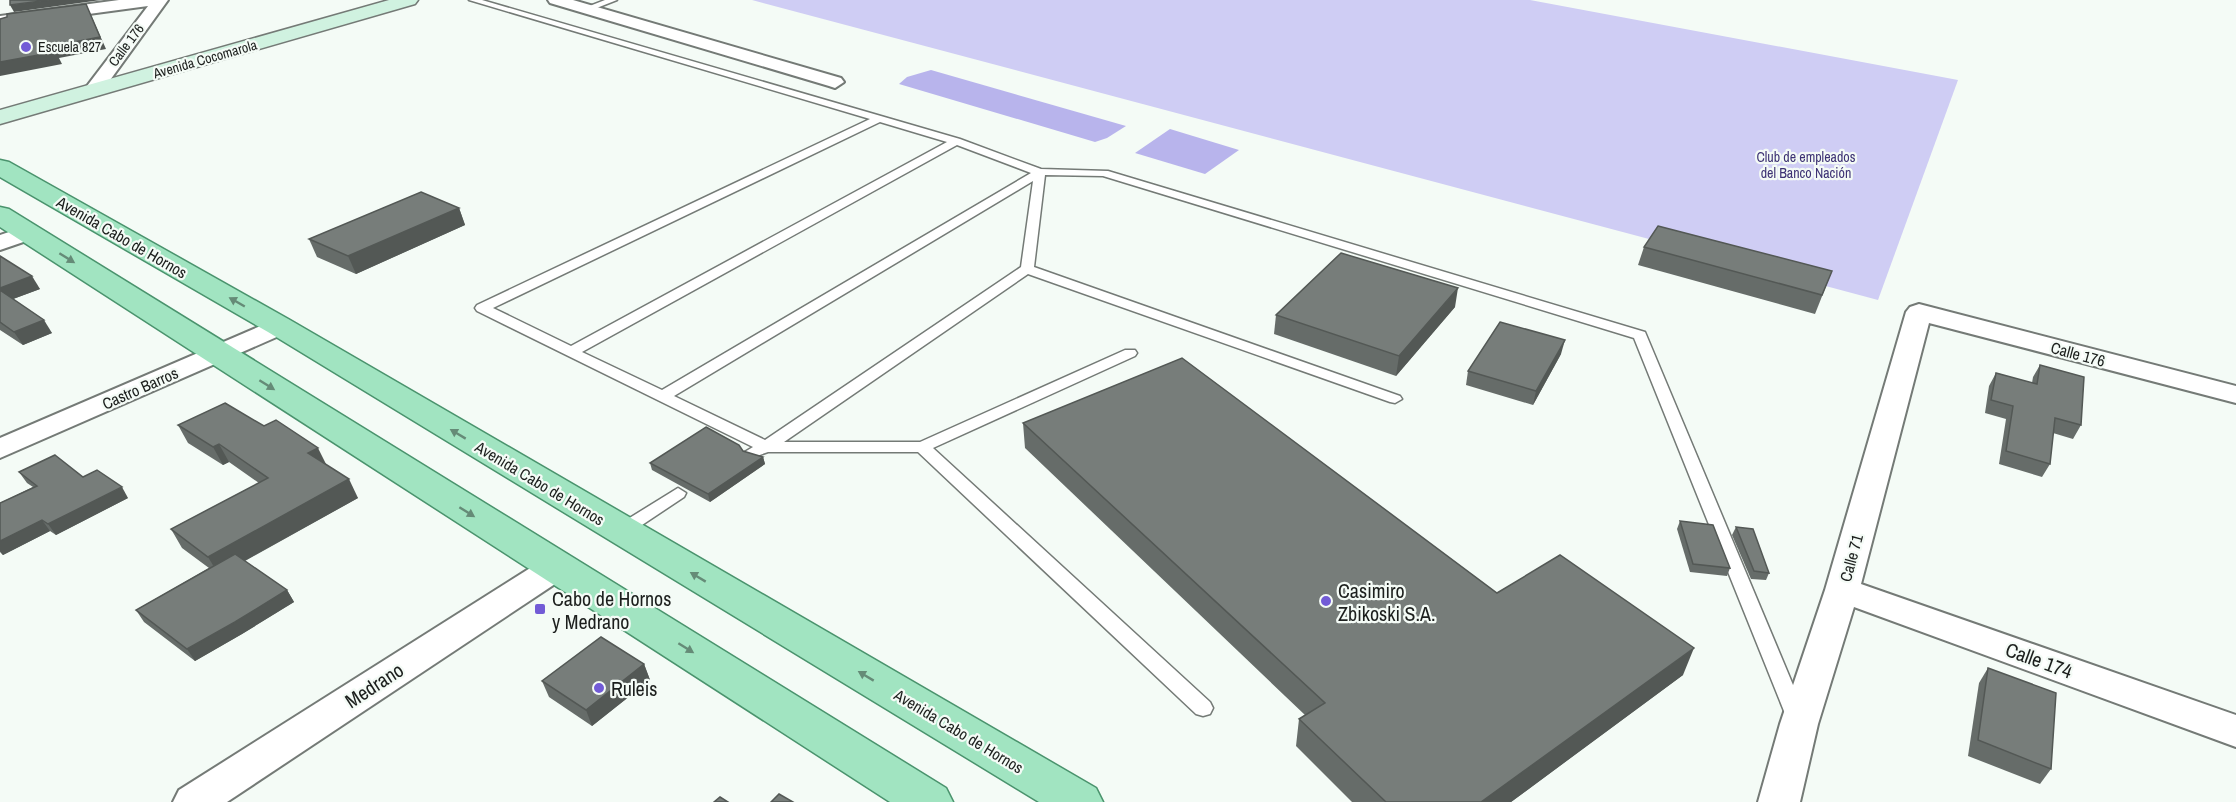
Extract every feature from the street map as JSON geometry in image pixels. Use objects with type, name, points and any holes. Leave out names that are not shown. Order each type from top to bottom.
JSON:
[{"type":"main road","name":"Avenida Cocomarola","points":[[0,117],[409,0]]},
{"type":"main road","name":"Avenida Cabo de Hornos","points":[[0,167],[279,326],[1079,802]]},
{"type":"main road","points":[[9,231],[218,354],[929,802]]},
{"type":"street","points":[[0,21],[154,0]]},
{"type":"street","name":"Calle 176","points":[[93,90],[160,0]]},
{"type":"street","points":[[556,0],[835,82]]},
{"type":"street","name":"Calle 176","points":[[1919,312],[2236,395]]},
{"type":"street","name":"Calle 71","points":[[1779,802],[1800,724],[1842,590],[1919,312]]},
{"type":"street","name":"Castro Barros","points":[[0,449],[279,326]]},
{"type":"street","name":"Medrano","points":[[194,802],[555,568]]},
{"type":"street","name":"Calle 174","points":[[1842,590],[2236,731]]},
{"type":"lane","points":[[473,0],[876,120],[956,141],[1040,172],[1104,173],[1640,335],[1800,724]]},
{"type":"lane","points":[[586,9],[613,0]]},
{"type":"lane","points":[[876,120],[482,308],[663,396],[759,450],[922,447],[1130,352]]},
{"type":"lane","points":[[573,351],[956,141]]},
{"type":"lane","points":[[759,450],[1027,269],[1040,172]]},
{"type":"lane","points":[[663,396],[1040,172]]},
{"type":"lane","points":[[1027,269],[1395,399]]},
{"type":"lane","points":[[922,447],[1203,708]]},
{"type":"lane","points":[[621,531],[678,493]]},
{"type":"green space","name":"Club de empleados del Banco Nación","points":[[752,0],[1530,0],[1958,80],[1878,300]]},
{"type":"shaded area","points":[[931,70],[1126,126],[1107,138],[1095,142],[899,84],[907,77]]},
{"type":"shaded area","points":[[1170,129],[1239,150],[1205,174],[1135,153]]},
{"type":"building","points":[[10,0],[49,0],[10,5]]},
{"type":"building","points":[[86,4],[100,37],[53,46],[55,52],[0,62],[0,19],[7,17],[7,14]]},
{"type":"building","points":[[421,192],[459,208],[348,256],[309,239]]},
{"type":"building","points":[[1658,226],[1832,271],[1822,295],[1644,247]]},
{"type":"building","points":[[1341,253],[1458,288],[1399,356],[1276,315]]},
{"type":"building","points":[[0,256],[32,276],[0,288]]},
{"type":"building","points":[[0,290],[44,320],[14,332],[0,322]]},
{"type":"building","points":[[1500,322],[1565,340],[1536,391],[1468,371]]},
{"type":"building","name":"Casimiro Zbikoski S.A.","points":[[1182,358],[1497,593],[1560,555],[1694,648],[1481,802],[1386,802],[1299,719],[1325,703],[1023,423]]},
{"type":"building","points":[[2040,365],[2084,377],[2081,425],[2055,418],[2050,464],[2006,451],[2013,406],[1991,400],[1996,373],[2037,384]]},
{"type":"building","points":[[225,403],[264,426],[276,420],[318,448],[308,453],[349,479],[208,557],[171,529],[268,478],[219,444],[213,447],[178,425]]},
{"type":"building","points":[[706,427],[739,445],[743,451],[763,457],[708,494],[650,463]]},
{"type":"building","points":[[55,455],[83,477],[97,470],[122,487],[48,524],[42,520],[0,541],[0,503],[37,486],[19,472]]},
{"type":"building","points":[[1680,521],[1713,525],[1730,568],[1693,564]]},
{"type":"building","points":[[1736,527],[1753,529],[1769,573],[1754,571]]},
{"type":"building","points":[[235,554],[287,590],[187,649],[136,610]]},
{"type":"building","points":[[601,637],[644,664],[586,710],[542,681]]},
{"type":"building","points":[[1988,668],[2056,693],[2051,769],[1978,740]]},
{"type":"building","points":[[779,794],[793,802],[771,802]]},
{"type":"building","points":[[720,797],[728,802],[714,802]]},
{"type":"place","name":"Escuela 827","points":[[26,47]]},
{"type":"place","name":"Casimiro Zbikoski S.A.","points":[[1326,601]]},
{"type":"place","name":"Cabo de Hornos y Medrano","points":[[540,609]]},
{"type":"place","name":"Ruleis","points":[[599,688]]}]
